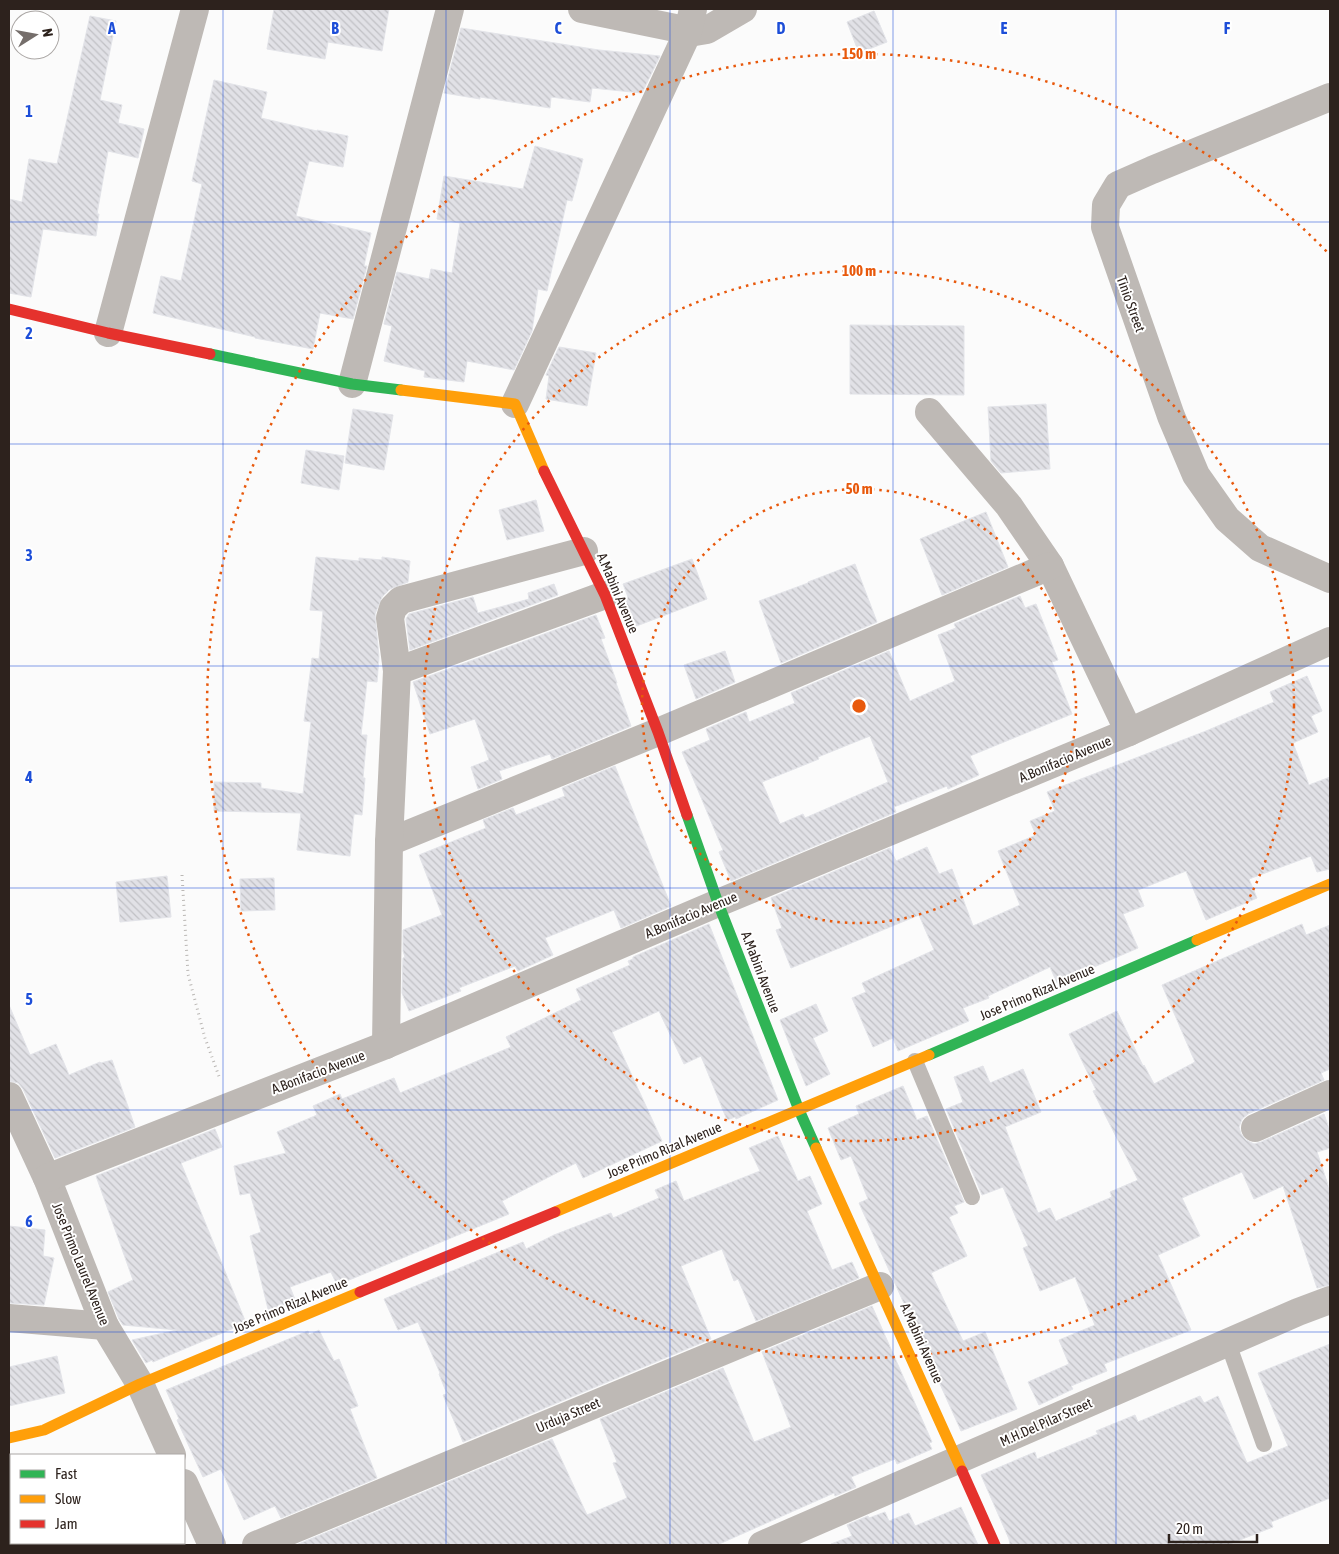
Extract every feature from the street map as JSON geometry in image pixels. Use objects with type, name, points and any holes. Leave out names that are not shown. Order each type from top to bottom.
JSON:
[{"type":"street","points":[[108,333],[195,9]]},
{"type":"street","points":[[352,384],[450,9]]},
{"type":"street","points":[[582,9],[690,20],[707,30],[743,9]]},
{"type":"street","points":[[9,309],[108,333],[352,384],[515,404],[690,20]]},
{"type":"street","name":"Tinio Street","points":[[1330,97],[1118,185],[1106,205],[1105,227],[1171,416],[1196,475],[1227,519],[1260,548],[1330,579]]},
{"type":"street","name":"A.Mabini Avenue","points":[[515,404],[546,473],[605,594],[658,732],[718,904],[799,1110],[880,1286],[995,1545]]},
{"type":"street","points":[[929,412],[1009,506],[1050,566],[1129,732]]},
{"type":"street","points":[[386,1046],[389,842],[396,671],[390,618],[393,608],[401,600],[584,552]]},
{"type":"street","points":[[389,842],[658,732],[1050,566]]},
{"type":"street","points":[[396,671],[605,594]]},
{"type":"street","name":"A.Bonifacio Avenue","points":[[47,1178],[386,1046],[718,904],[1129,732],[1330,641]]},
{"type":"street","name":"Jose Primo Rizal Avenue","points":[[9,1438],[44,1430],[140,1384],[799,1110],[1330,884]]},
{"type":"street","points":[[1255,1128],[1330,1094]]},
{"type":"street","name":"Jose Primo Laurel Avenue","points":[[9,1096],[19,1137],[47,1178],[105,1326],[140,1384],[172,1454]]},
{"type":"street","name":"Urduja Street","points":[[256,1545],[880,1286]]},
{"type":"street","name":"M.H.Del Pilar Street","points":[[762,1545],[1298,1312],[1330,1300]]},
{"type":"street","points":[[9,1318],[105,1326]]},
{"type":"street","points":[[185,1484],[212,1545]]},
{"type":"lane","points":[[915,1061],[972,1197]]},
{"type":"lane","points":[[1228,1343],[1264,1444]]},
{"type":"path","points":[[182,875],[188,974],[205,1038],[231,1106]]},
{"type":"building","points":[[274,9],[389,9],[382,51],[328,42],[325,59],[267,49]]},
{"type":"building","points":[[874,11],[887,42],[859,53],[847,22]]},
{"type":"building","points":[[90,16],[116,21],[100,100],[122,105],[118,123],[144,129],[138,158],[108,151],[97,214],[99,214],[96,236],[43,229],[31,297],[9,293],[9,199],[22,202],[29,159],[57,164]]},
{"type":"building","points":[[461,28],[599,50],[660,56],[642,93],[592,88],[590,102],[551,97],[550,108],[480,97],[480,99],[444,93]]},
{"type":"building","points":[[214,80],[267,92],[261,118],[348,136],[343,167],[309,161],[296,216],[371,233],[364,266],[367,266],[353,319],[320,313],[313,349],[255,338],[153,313],[161,276],[181,281],[202,184],[192,181]]},
{"type":"building","points":[[535,146],[583,159],[572,201],[567,200],[547,291],[538,289],[532,331],[514,370],[467,361],[464,382],[424,377],[425,371],[384,361],[392,326],[384,324],[397,272],[429,279],[431,269],[452,273],[460,223],[437,219],[444,176],[523,189]]},
{"type":"building","points":[[850,325],[964,326],[964,395],[850,394]]},
{"type":"building","points":[[559,347],[596,353],[587,406],[546,399],[549,376],[546,375]]},
{"type":"building","points":[[1046,404],[1050,469],[1001,473],[991,461],[988,407]]},
{"type":"building","points":[[353,409],[393,415],[384,470],[345,463]]},
{"type":"building","points":[[306,450],[344,456],[339,490],[301,483]]},
{"type":"building","points":[[536,500],[544,531],[507,540],[499,510]]},
{"type":"building","points":[[986,512],[1008,567],[942,595],[920,539]]},
{"type":"building","points":[[316,557],[359,561],[359,558],[382,560],[382,557],[410,561],[408,582],[390,589],[382,597],[375,614],[379,657],[377,682],[367,681],[361,735],[367,735],[362,815],[354,814],[350,856],[297,850],[301,813],[214,811],[214,782],[261,783],[261,788],[303,794],[311,722],[304,721],[312,658],[319,659],[323,611],[310,610]]},
{"type":"building","points":[[692,559],[707,599],[634,627],[623,599],[628,597],[623,584]]},
{"type":"building","points":[[855,564],[877,622],[781,663],[759,601]]},
{"type":"building","points":[[554,584],[558,595],[410,650],[406,619],[409,614],[473,597],[478,613],[529,599],[528,593]]},
{"type":"building","points":[[1020,596],[1025,608],[1036,604],[1058,660],[1052,662],[1072,714],[970,756],[979,775],[948,789],[947,786],[894,807],[896,812],[731,881],[719,852],[723,850],[682,752],[710,740],[706,729],[746,712],[749,722],[795,703],[791,693],[889,651],[910,701],[955,681],[938,635],[956,628],[954,624]],"holes":[[[870,736],[888,782],[805,818],[803,814],[780,824],[762,782]]]},
{"type":"building","points":[[596,615],[605,638],[601,639],[631,726],[552,759],[550,754],[499,771],[502,779],[478,789],[471,767],[489,760],[475,719],[430,734],[413,682]]},
{"type":"building","points":[[725,651],[735,682],[696,699],[684,665]]},
{"type":"building","points":[[1307,676],[1322,711],[1311,716],[1318,732],[1293,743],[1309,785],[1330,777],[1330,869],[1317,872],[1311,856],[1249,879],[1257,898],[1206,920],[1186,871],[1138,890],[1144,906],[1123,914],[1138,948],[1057,983],[1050,967],[988,996],[989,998],[963,1008],[969,1021],[898,1051],[893,1038],[873,1047],[852,998],[866,992],[862,983],[934,950],[919,915],[791,968],[776,930],[782,928],[771,898],[890,848],[896,861],[927,847],[939,874],[952,869],[973,926],[1020,905],[998,851],[1036,835],[1030,821],[1055,811],[1047,792],[1206,731],[1274,702],[1270,692]]},
{"type":"building","points":[[615,766],[671,906],[621,928],[614,910],[545,938],[553,955],[518,971],[515,966],[459,988],[461,991],[409,1011],[402,993],[403,958],[405,957],[403,951],[403,930],[442,915],[419,855],[486,828],[483,820],[513,808],[516,815],[565,796],[562,788]]},
{"type":"building","points":[[167,876],[171,917],[120,922],[116,882]]},
{"type":"building","points":[[274,878],[275,910],[241,911],[240,879]]},
{"type":"building","points":[[709,924],[778,1100],[736,1119],[735,1117],[727,1120],[701,1056],[684,1064],[659,1011],[612,1032],[662,1141],[583,1178],[576,1163],[502,1201],[509,1214],[337,1285],[331,1272],[290,1287],[296,1302],[269,1313],[250,1236],[261,1232],[250,1193],[240,1195],[234,1166],[286,1153],[277,1132],[317,1115],[313,1106],[340,1094],[342,1099],[394,1078],[400,1093],[511,1047],[506,1037],[581,1000],[576,989],[630,965],[628,961],[633,959],[633,957]]},
{"type":"building","points":[[1302,924],[1306,935],[1330,925],[1330,1069],[1321,1073],[1324,1080],[1248,1114],[1242,1119],[1239,1127],[1241,1134],[1246,1140],[1254,1144],[1324,1114],[1330,1131],[1330,1148],[1317,1152],[1330,1191],[1330,1285],[1317,1288],[1283,1186],[1254,1199],[1242,1172],[1182,1198],[1200,1236],[1158,1255],[1191,1330],[1104,1364],[1107,1371],[1071,1386],[1073,1389],[1039,1405],[1028,1382],[1069,1364],[1059,1340],[1095,1325],[1075,1277],[1040,1291],[1023,1248],[1028,1246],[1003,1187],[982,1195],[946,1109],[963,1102],[954,1077],[983,1066],[990,1083],[1023,1069],[1041,1112],[1005,1127],[1038,1213],[1050,1208],[1056,1221],[1112,1197],[1110,1192],[1138,1180],[1093,1091],[1096,1090],[1069,1034],[1117,1011],[1143,1066],[1154,1084],[1195,1062],[1162,985]]},
{"type":"building","points":[[816,1004],[828,1031],[813,1038],[830,1074],[806,1086],[780,1020]]},
{"type":"building","points":[[9,1005],[30,1055],[56,1044],[69,1075],[100,1062],[112,1060],[135,1127],[55,1158],[23,1089],[18,1083],[9,1081]]},
{"type":"building","points":[[903,1086],[917,1120],[927,1116],[964,1202],[954,1206],[958,1213],[949,1217],[967,1256],[931,1273],[963,1341],[985,1332],[1017,1409],[961,1431],[859,1203],[868,1199],[851,1156],[841,1160],[828,1128],[859,1114],[856,1106]]},
{"type":"building","points":[[215,1129],[222,1147],[181,1163],[246,1323],[153,1362],[152,1360],[146,1363],[132,1340],[177,1330],[123,1325],[119,1319],[108,1292],[133,1280],[96,1176]]},
{"type":"building","points":[[778,1136],[798,1181],[810,1176],[822,1204],[807,1211],[832,1270],[852,1262],[859,1278],[756,1321],[738,1279],[734,1281],[722,1249],[681,1266],[711,1339],[463,1442],[443,1395],[447,1394],[440,1373],[418,1322],[398,1330],[384,1299],[523,1242],[526,1249],[554,1235],[611,1213],[613,1218],[659,1198],[655,1190],[676,1181],[684,1201],[760,1171],[749,1148]]},
{"type":"building","points":[[9,1226],[45,1230],[43,1256],[54,1258],[44,1305],[9,1303]]},
{"type":"building","points":[[872,1306],[932,1442],[929,1443],[932,1449],[897,1464],[895,1459],[851,1477],[856,1487],[835,1496],[834,1493],[717,1545],[296,1545],[552,1439],[587,1515],[627,1498],[613,1463],[617,1462],[600,1419],[723,1368],[754,1442],[791,1427],[762,1352]]},
{"type":"building","points":[[319,1330],[334,1361],[339,1359],[358,1406],[350,1409],[377,1478],[281,1518],[275,1506],[244,1520],[221,1469],[203,1477],[177,1420],[179,1419],[166,1390],[308,1331],[309,1335]]},
{"type":"building","points":[[1330,1344],[1330,1498],[1271,1522],[1273,1527],[1227,1545],[1010,1545],[981,1475],[1035,1452],[1037,1459],[1098,1434],[1096,1431],[1135,1415],[1138,1422],[1200,1396],[1204,1403],[1218,1396],[1247,1463],[1288,1446],[1258,1373]]},
{"type":"building","points":[[57,1356],[65,1393],[9,1406],[9,1367]]},
{"type":"building","points":[[961,1507],[978,1545],[831,1545],[852,1536],[847,1525],[868,1516],[869,1518],[885,1512],[889,1521],[909,1513],[915,1526]]},
{"type":"traffic: fast","points":[[210,354],[352,384],[401,390]]},
{"type":"traffic: fast","points":[[687,815],[718,903],[799,1110],[816,1148]]},
{"type":"traffic: fast","points":[[929,1055],[1197,940]]},
{"type":"traffic: slow","points":[[401,390],[515,404],[544,471]]},
{"type":"traffic: slow","points":[[1197,940],[1330,884]]},
{"type":"traffic: slow","points":[[555,1212],[929,1055]]},
{"type":"traffic: slow","points":[[816,1148],[962,1471]]},
{"type":"traffic: slow","points":[[9,1438],[44,1430],[140,1384],[360,1292]]},
{"type":"traffic: jam","points":[[9,309],[108,333],[210,354]]},
{"type":"traffic: jam","points":[[544,471],[605,595],[658,732],[687,815]]},
{"type":"traffic: jam","points":[[360,1292],[555,1212]]},
{"type":"traffic: jam","points":[[962,1471],[995,1545]]}]
